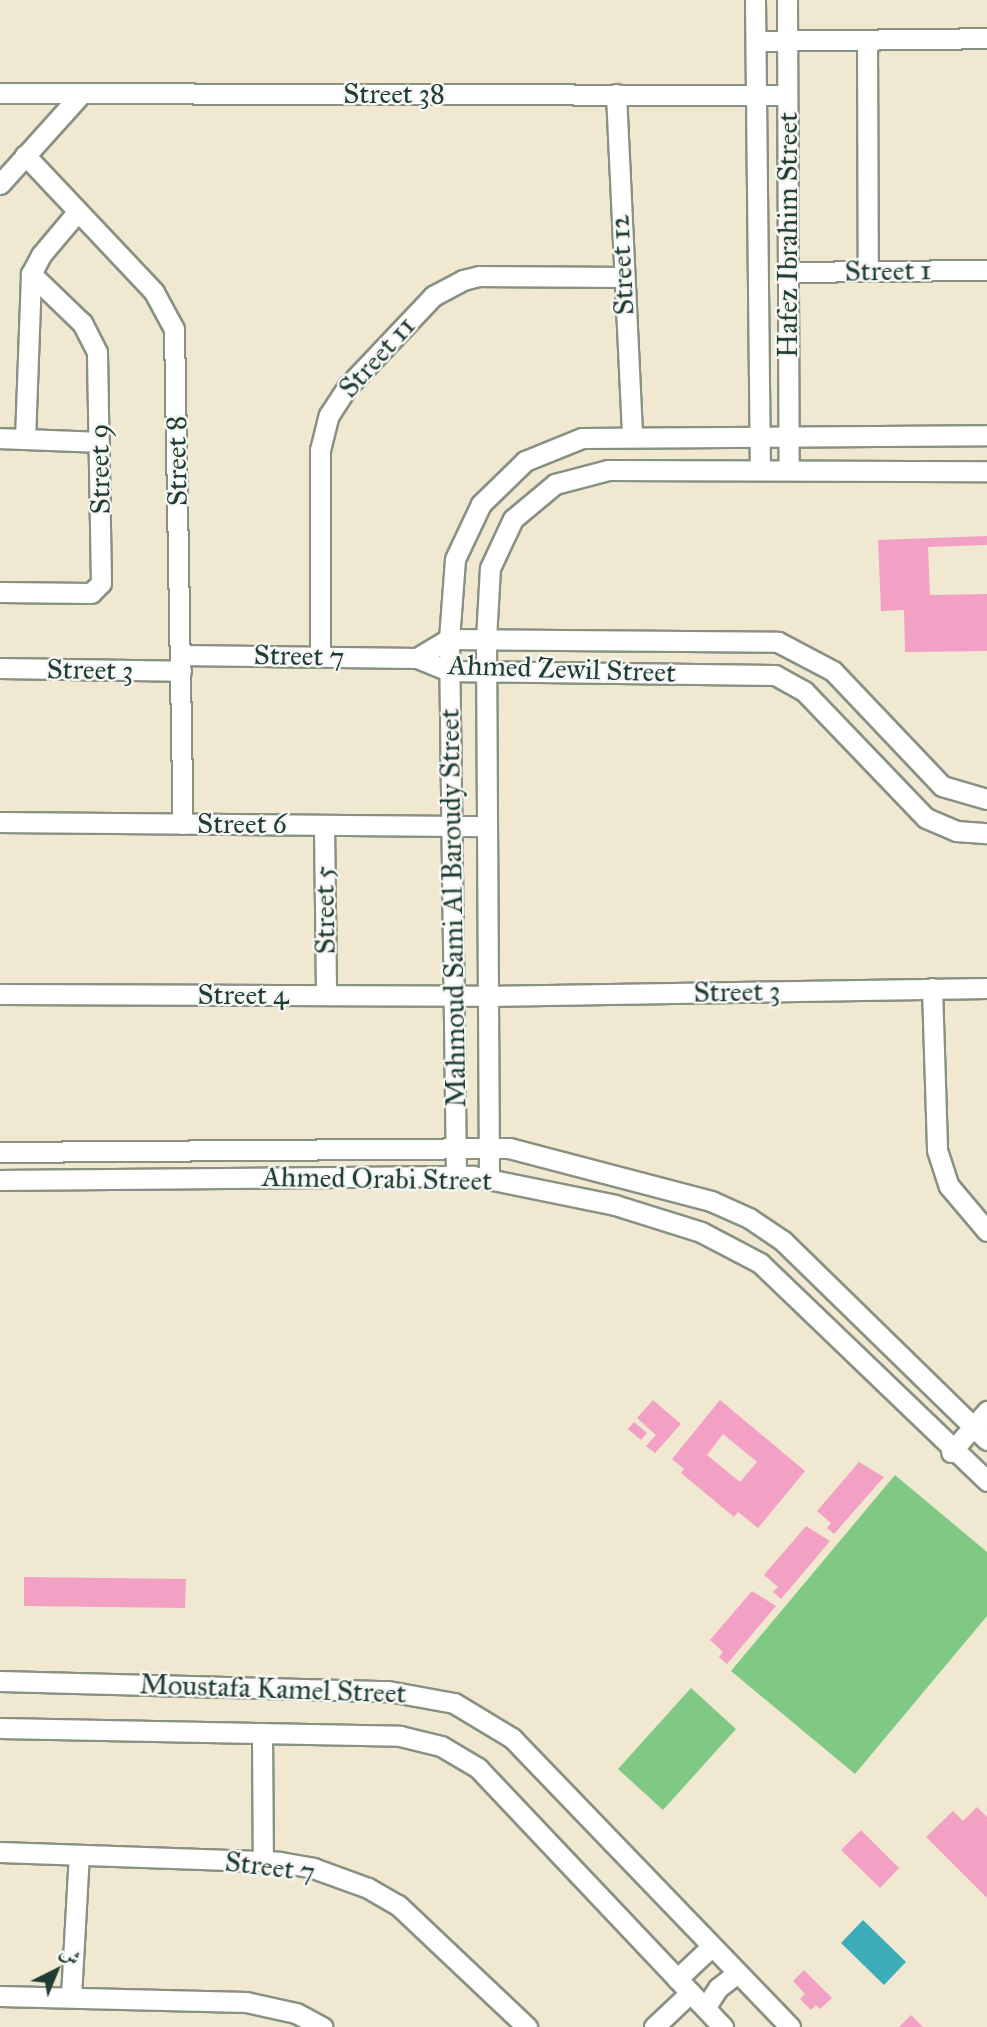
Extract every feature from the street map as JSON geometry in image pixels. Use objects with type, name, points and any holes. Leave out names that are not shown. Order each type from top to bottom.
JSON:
[{"type":"street","name":"Hafez Ibrahim Street","points":[[755,0],[760,470]]},
{"type":"street","name":"Hafez Ibrahim Street","points":[[787,0],[789,470]]},
{"type":"street","points":[[756,41],[987,38]]},
{"type":"street","points":[[867,40],[868,271]]},
{"type":"street","name":"Street 38","points":[[0,93],[787,95]]},
{"type":"street","points":[[0,184],[82,93]]},
{"type":"street","name":"Street 12","points":[[616,94],[622,277],[632,435]]},
{"type":"street","name":"Street 8","points":[[25,155],[163,303],[174,329],[183,824]]},
{"type":"street","points":[[25,439],[31,274],[41,254],[78,211]]},
{"type":"street","name":"Street 1","points":[[788,272],[987,270]]},
{"type":"street","name":"Street 9","points":[[0,592],[84,594],[97,589],[102,576],[94,341],[31,274]]},
{"type":"street","name":"Street 11","points":[[320,657],[320,450],[328,415],[348,386],[433,296],[463,280],[479,276],[622,277]]},
{"type":"street","name":"Mahmoud Sami Al Baroudy Street","points":[[456,1175],[449,639],[455,559],[465,530],[501,481],[553,447],[583,438],[632,435],[987,435]]},
{"type":"street","points":[[0,438],[99,442]]},
{"type":"street","name":"Mahmoud Sami Al Baroudy Street","points":[[489,1177],[484,826],[486,639],[490,568],[499,542],[513,519],[555,484],[608,470],[987,471]]},
{"type":"street","name":"Ahmed Zewil Street","points":[[417,658],[449,639],[778,642],[807,653],[833,671],[942,786],[987,799]]},
{"type":"street","name":"Street 7","points":[[180,663],[320,657],[417,658]]},
{"type":"street","name":"Ahmed Zewil Street","points":[[417,658],[450,671],[763,674],[785,678],[804,691],[926,818],[956,831],[987,833]]},
{"type":"street","name":"Street 3","points":[[0,668],[180,663]]},
{"type":"street","name":"Street 6","points":[[0,822],[484,826]]},
{"type":"street","name":"Street 5","points":[[324,825],[326,995]]},
{"type":"street","points":[[932,988],[937,1150],[949,1186],[987,1231]]},
{"type":"street","name":"Street 3","points":[[486,996],[987,988]]},
{"type":"street","name":"Street 4","points":[[0,993],[486,996]]},
{"type":"street","name":"Ahmed Orabi Street","points":[[0,1152],[489,1147],[567,1161],[711,1201],[749,1217],[783,1241],[980,1434]]},
{"type":"street","name":"Ahmed Orabi Street","points":[[0,1180],[456,1175],[489,1177],[615,1205],[701,1232],[741,1250],[776,1277],[951,1452],[987,1481]]},
{"type":"street","points":[[951,1452],[980,1434],[987,1411]]},
{"type":"street","name":"Moustafa Kamel Street","points":[[0,1681],[388,1690],[454,1703],[512,1738],[790,2027]]},
{"type":"street","name":"Moustafa Kamel Street","points":[[0,1728],[400,1736],[460,1755],[492,1783],[723,2027]]},
{"type":"street","points":[[262,1733],[263,1861]]},
{"type":"street","name":"Street 7","points":[[0,1852],[263,1861],[313,1868],[384,1895],[412,1916],[527,2027]]},
{"type":"street","points":[[71,1997],[79,1855]]},
{"type":"street","points":[[654,2027],[711,1947]]},
{"type":"street","points":[[705,2008],[718,1988],[737,1973]]},
{"type":"street","points":[[0,1996],[246,2003],[296,2013],[322,2027]]},
{"type":"green space","points":[[895,1475],[987,1552],[987,1616],[855,1774],[731,1671]]},
{"type":"green space","points":[[691,1688],[736,1729],[663,1810],[618,1769]]},
{"type":"water","points":[[863,1920],[906,1962],[884,1985],[841,1943]]},
{"type":"building","points":[[987,536],[987,545],[928,547],[930,595],[987,594],[987,651],[905,652],[904,610],[881,611],[878,540]]},
{"type":"building","points":[[653,1400],[681,1424],[655,1453],[646,1446],[656,1435],[637,1418]]},
{"type":"building","points":[[720,1400],[805,1471],[758,1528],[738,1512],[734,1517],[681,1473],[684,1469],[672,1459]],"holes":[[[723,1434],[757,1462],[740,1482],[707,1455]]]},
{"type":"building","points":[[634,1422],[647,1433],[641,1440],[628,1429]]},
{"type":"building","points":[[859,1462],[884,1477],[834,1534],[827,1528],[831,1523],[817,1511]]},
{"type":"building","points":[[806,1526],[830,1541],[781,1599],[773,1592],[778,1587],[764,1575]]},
{"type":"building","points":[[24,1577],[186,1579],[185,1608],[24,1606]]},
{"type":"building","points":[[752,1591],[776,1606],[727,1664],[719,1657],[723,1652],[710,1640]]},
{"type":"building","points":[[977,1807],[987,1817],[987,1898],[926,1837],[953,1811],[963,1821]]},
{"type":"building","points":[[861,1830],[899,1868],[880,1888],[841,1850]]},
{"type":"building","points":[[804,1970],[832,1998],[820,2009],[816,2005],[811,2010],[800,1999],[805,1994],[793,1981]]},
{"type":"building","points":[[911,2015],[923,2027],[899,2027]]}]
